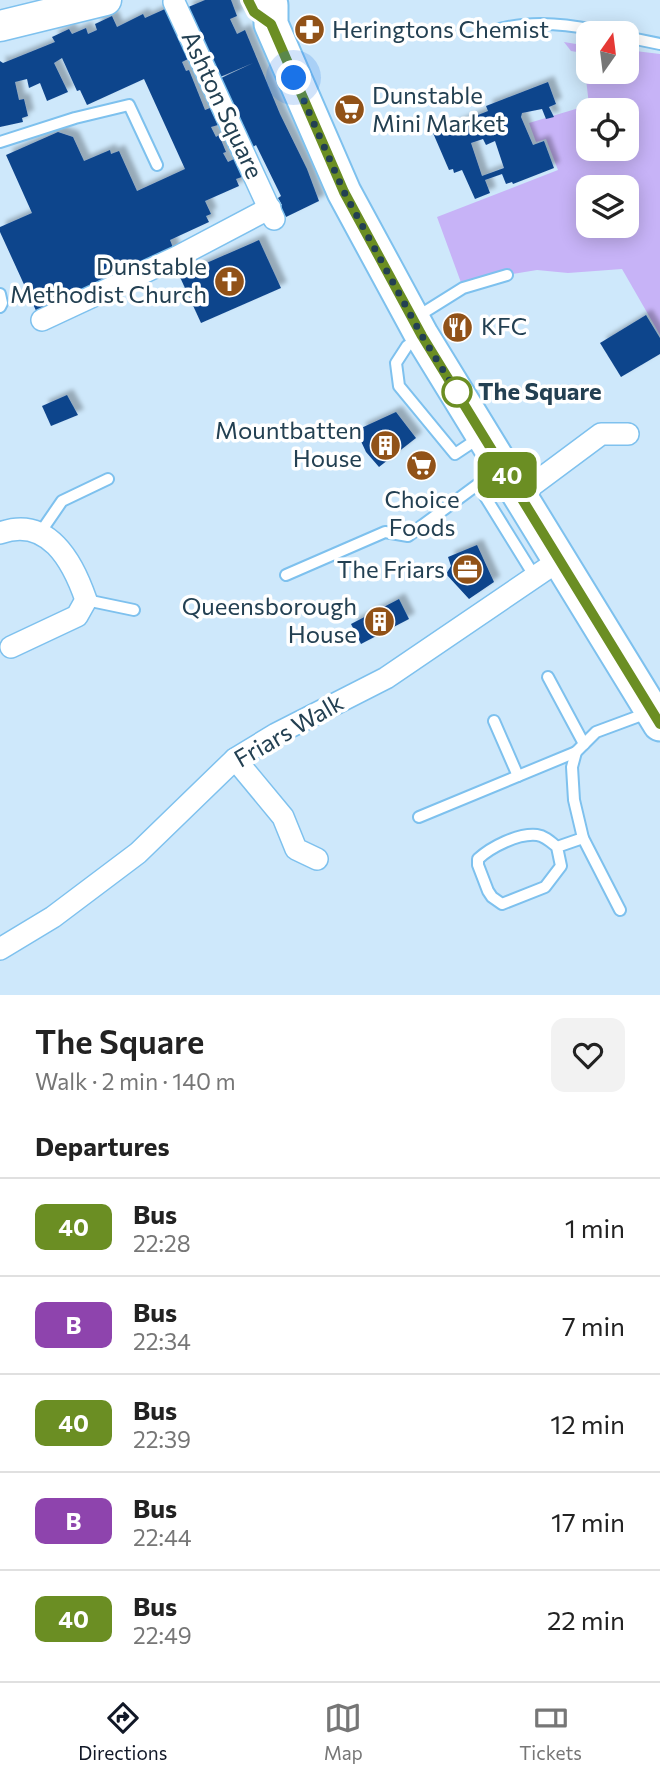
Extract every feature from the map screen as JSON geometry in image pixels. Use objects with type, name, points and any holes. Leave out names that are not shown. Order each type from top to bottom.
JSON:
[{"type":"main road","points":[[15,17],[61,6],[106,0]]},
{"type":"main road","points":[[248,0],[254,12],[270,12],[344,192],[418,328],[483,436],[490,476],[519,495],[548,569],[657,714]]},
{"type":"street","name":"Ashton Square","points":[[42,320],[272,215],[174,2]]},
{"type":"street","points":[[519,495],[601,434],[628,433]]},
{"type":"street","points":[[0,533],[22,528],[40,533],[54,541],[80,582],[86,600],[77,616],[5,650]]},
{"type":"street","name":"Friars Walk","points":[[0,949],[52,917],[138,853],[235,758],[275,734],[386,678],[548,569]]},
{"type":"street","points":[[235,758],[283,817],[296,849],[317,859]]},
{"type":"lane","points":[[496,30],[514,25],[576,28]]},
{"type":"lane","points":[[639,40],[660,44]]},
{"type":"lane","points":[[0,142],[75,118],[129,106],[157,165]]},
{"type":"lane","points":[[483,436],[455,454],[399,386],[396,363],[418,328],[463,288],[507,275]]},
{"type":"lane","points":[[0,294],[0,307]]},
{"type":"lane","points":[[286,575],[385,532],[408,536],[490,476],[548,569]]},
{"type":"lane","points":[[40,533],[62,501],[108,479]]},
{"type":"lane","points":[[86,600],[134,610]]},
{"type":"lane","points":[[548,677],[580,748],[572,767],[573,800],[583,838],[620,911]]},
{"type":"lane","points":[[419,817],[580,748],[596,732],[657,714]]},
{"type":"lane","points":[[494,721],[518,776]]},
{"type":"lane","points":[[537,835],[556,846],[561,866],[545,887],[502,904],[492,898],[478,865],[478,859],[486,851],[522,837],[537,835]]},
{"type":"lane","points":[[556,846],[583,838]]},
{"type":"shaded area","points":[[564,42],[576,44],[576,52],[571,51]]},
{"type":"shaded area","points":[[639,51],[660,54],[660,335],[622,269],[568,273],[537,270],[507,275],[463,288],[437,217],[558,170],[546,139],[536,142],[529,123],[576,109],[576,161],[639,161],[639,98],[588,98],[587,84],[639,84]]},
{"type":"building","points":[[205,0],[231,0],[237,16],[230,19],[237,34],[245,30],[319,201],[286,217],[278,198],[281,196],[256,145],[253,147],[245,129],[242,130],[217,80],[253,63],[218,78],[186,8]]},
{"type":"building","points":[[165,9],[188,59],[182,62],[186,71],[189,70],[205,110],[210,108],[218,125],[211,127],[216,137],[219,135],[228,162],[234,159],[242,177],[236,179],[239,186],[205,201],[211,214],[206,216],[209,222],[170,240],[175,253],[38,315],[0,232],[0,227],[32,213],[6,155],[58,132],[73,137],[84,161],[110,150],[111,154],[119,151],[137,191],[185,169],[144,79],[87,105],[80,90],[77,91],[62,58],[54,63],[68,92],[47,101],[40,83],[29,88],[27,79],[15,82],[19,100],[24,99],[28,116],[22,118],[23,122],[0,127],[0,61],[3,63],[55,42],[52,37],[69,29],[72,34],[86,28],[88,34],[97,30],[95,24],[112,16],[117,27],[143,14],[145,18]]},
{"type":"building","points":[[548,82],[556,104],[549,107],[554,117],[546,119],[542,109],[522,113],[521,117],[533,145],[544,141],[554,168],[513,184],[506,184],[502,174],[485,180],[490,193],[475,199],[462,170],[454,173],[453,169],[449,170],[433,133],[488,111],[486,106]],"holes":[[[483,139],[486,145],[495,141],[504,168],[482,176],[471,143]]]},
{"type":"building","name":"Dunstable Methodist Church","points":[[259,240],[281,288],[201,323],[179,275]]},
{"type":"building","points":[[646,315],[660,338],[660,354],[621,377],[600,343]]},
{"type":"building","points":[[67,395],[78,415],[51,426],[42,406]]},
{"type":"building","name":"Mountbatten House","points":[[396,412],[416,438],[379,467],[366,452],[359,437],[363,435],[359,429]]},
{"type":"building","name":"The Friars","points":[[477,545],[494,582],[469,599],[446,574],[451,566],[448,557]]},
{"type":"building","name":"Queensborough House","points":[[399,599],[409,619],[361,644],[351,624]]},
{"type":"bus line","name":"40","points":[[248,0],[254,12],[271,24],[344,192],[422,336],[660,724]]},
{"type":"place","name":"Heringtons Chemist","points":[[309,30]]},
{"type":"place","name":"Dunstable Mini Market","points":[[349,110]]},
{"type":"place","name":"Dunstable Methodist Church","points":[[230,281]]},
{"type":"place","name":"KFC","points":[[458,327]]},
{"type":"place","name":"The Square","points":[[457,392]]},
{"type":"place","name":"Mountbatten House","points":[[385,445]]},
{"type":"place","name":"Choice Foods","points":[[422,466]]},
{"type":"place","name":"The Friars","points":[[468,570]]},
{"type":"place","name":"Queensborough House","points":[[380,621]]},
{"type":"route","points":[[294,78],[344,192],[422,336],[459,396],[457,392]]}]
